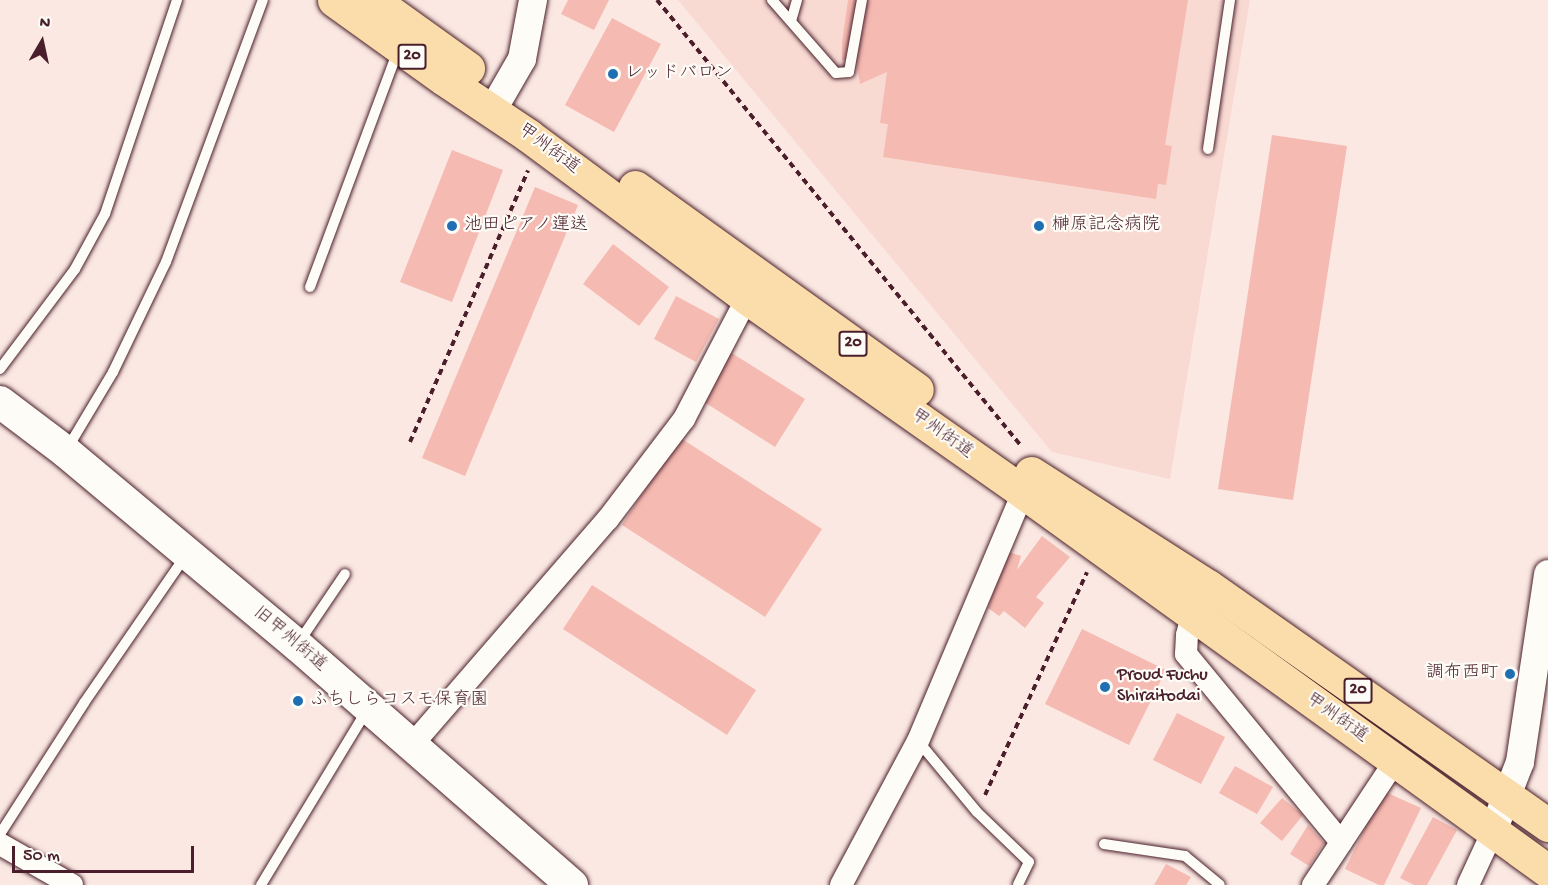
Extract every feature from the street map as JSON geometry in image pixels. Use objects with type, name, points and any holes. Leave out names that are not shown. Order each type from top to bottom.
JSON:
[{"type":"highway","name":"甲州街道","points":[[334,0],[399,48],[498,102],[539,143],[747,298],[1029,484],[1208,586],[1548,825]]},
{"type":"highway","name":"甲州街道","points":[[373,0],[498,102],[1029,484],[1192,615],[1548,871]]},
{"type":"main road","name":"旧甲州街道","points":[[0,402],[66,452],[297,645],[573,885]]},
{"type":"street","points":[[498,102],[522,59],[533,0]]},
{"type":"street","points":[[412,745],[608,519],[684,419],[747,298]]},
{"type":"street","points":[[841,885],[918,741],[1029,484]]},
{"type":"street","points":[[1468,885],[1508,796],[1520,762],[1548,574]]},
{"type":"street","points":[[1192,615],[1186,654],[1341,842]]},
{"type":"street","points":[[1313,885],[1395,760]]},
{"type":"street","points":[[0,844],[72,885]]},
{"type":"lane","points":[[0,369],[75,270],[105,214],[177,0]]},
{"type":"lane","points":[[66,452],[114,372],[166,262],[263,0]]},
{"type":"lane","points":[[772,0],[836,73],[849,72],[862,0]]},
{"type":"lane","points":[[791,21],[797,0]]},
{"type":"lane","points":[[1208,149],[1230,0]]},
{"type":"lane","points":[[310,287],[399,48]]},
{"type":"lane","points":[[0,834],[84,703],[186,554]]},
{"type":"lane","points":[[297,645],[345,574]]},
{"type":"lane","points":[[261,885],[369,707]]},
{"type":"lane","points":[[918,741],[977,812],[1029,862],[1018,885]]},
{"type":"lane","points":[[1104,844],[1185,856],[1220,885]]},
{"type":"path","points":[[657,0],[1030,457],[1029,484]]},
{"type":"path","points":[[410,442],[539,143]]},
{"type":"path","points":[[977,812],[1090,566]]},
{"type":"shaded area","name":"榊原記念病院","points":[[678,0],[1250,0],[1170,479],[1052,452]]},
{"type":"building","points":[[568,0],[609,0],[594,30],[561,14]]},
{"type":"building","points":[[848,0],[1188,0],[1165,145],[1172,146],[1166,185],[1158,184],[1156,199],[883,157],[888,124],[880,123],[887,72],[860,84],[856,59],[842,60]]},
{"type":"building","name":"レッドバロン","points":[[612,18],[661,44],[614,132],[565,105]]},
{"type":"building","points":[[1272,135],[1347,146],[1293,500],[1218,489]]},
{"type":"building","name":"池田ピアノ運送","points":[[452,150],[503,170],[452,302],[400,282]]},
{"type":"building","points":[[535,187],[578,205],[465,476],[422,458]]},
{"type":"building","points":[[613,244],[669,287],[639,326],[583,284]]},
{"type":"building","points":[[676,296],[719,319],[696,362],[654,339]]},
{"type":"building","points":[[730,352],[805,399],[775,447],[701,400]]},
{"type":"building","points":[[679,437],[822,529],[765,617],[622,525]]},
{"type":"building","points":[[1042,536],[1070,557],[1036,597],[1044,603],[1025,628],[1004,611],[999,616],[988,608],[1006,551],[1021,556],[1017,570]]},
{"type":"building","points":[[592,585],[756,690],[727,735],[563,629]]},
{"type":"building","name":"Proud Fuchu Shiraitodai","points":[[1082,629],[1166,670],[1129,745],[1045,704]]},
{"type":"building","points":[[1177,713],[1225,737],[1201,784],[1153,760]]},
{"type":"building","points":[[1235,766],[1273,787],[1257,814],[1219,793]]},
{"type":"building","points":[[1383,791],[1421,808],[1384,885],[1379,885],[1345,869]]},
{"type":"building","points":[[1282,798],[1303,815],[1282,841],[1260,823]]},
{"type":"building","points":[[1433,817],[1457,830],[1427,885],[1414,885],[1400,878]]},
{"type":"building","points":[[1308,825],[1324,843],[1309,866],[1290,854]]},
{"type":"building","points":[[1166,864],[1191,877],[1186,885],[1154,885]]},
{"type":"place","name":"レッドバロン","points":[[613,74]]},
{"type":"place","name":"池田ピアノ運送","points":[[452,226]]},
{"type":"place","name":"榊原記念病院","points":[[1039,226]]},
{"type":"place","name":"調布西町","points":[[1510,674]]},
{"type":"place","name":"Proud Fuchu Shiraitodai","points":[[1105,687]]},
{"type":"place","name":"ふちしらコスモ保育園","points":[[298,701]]}]
